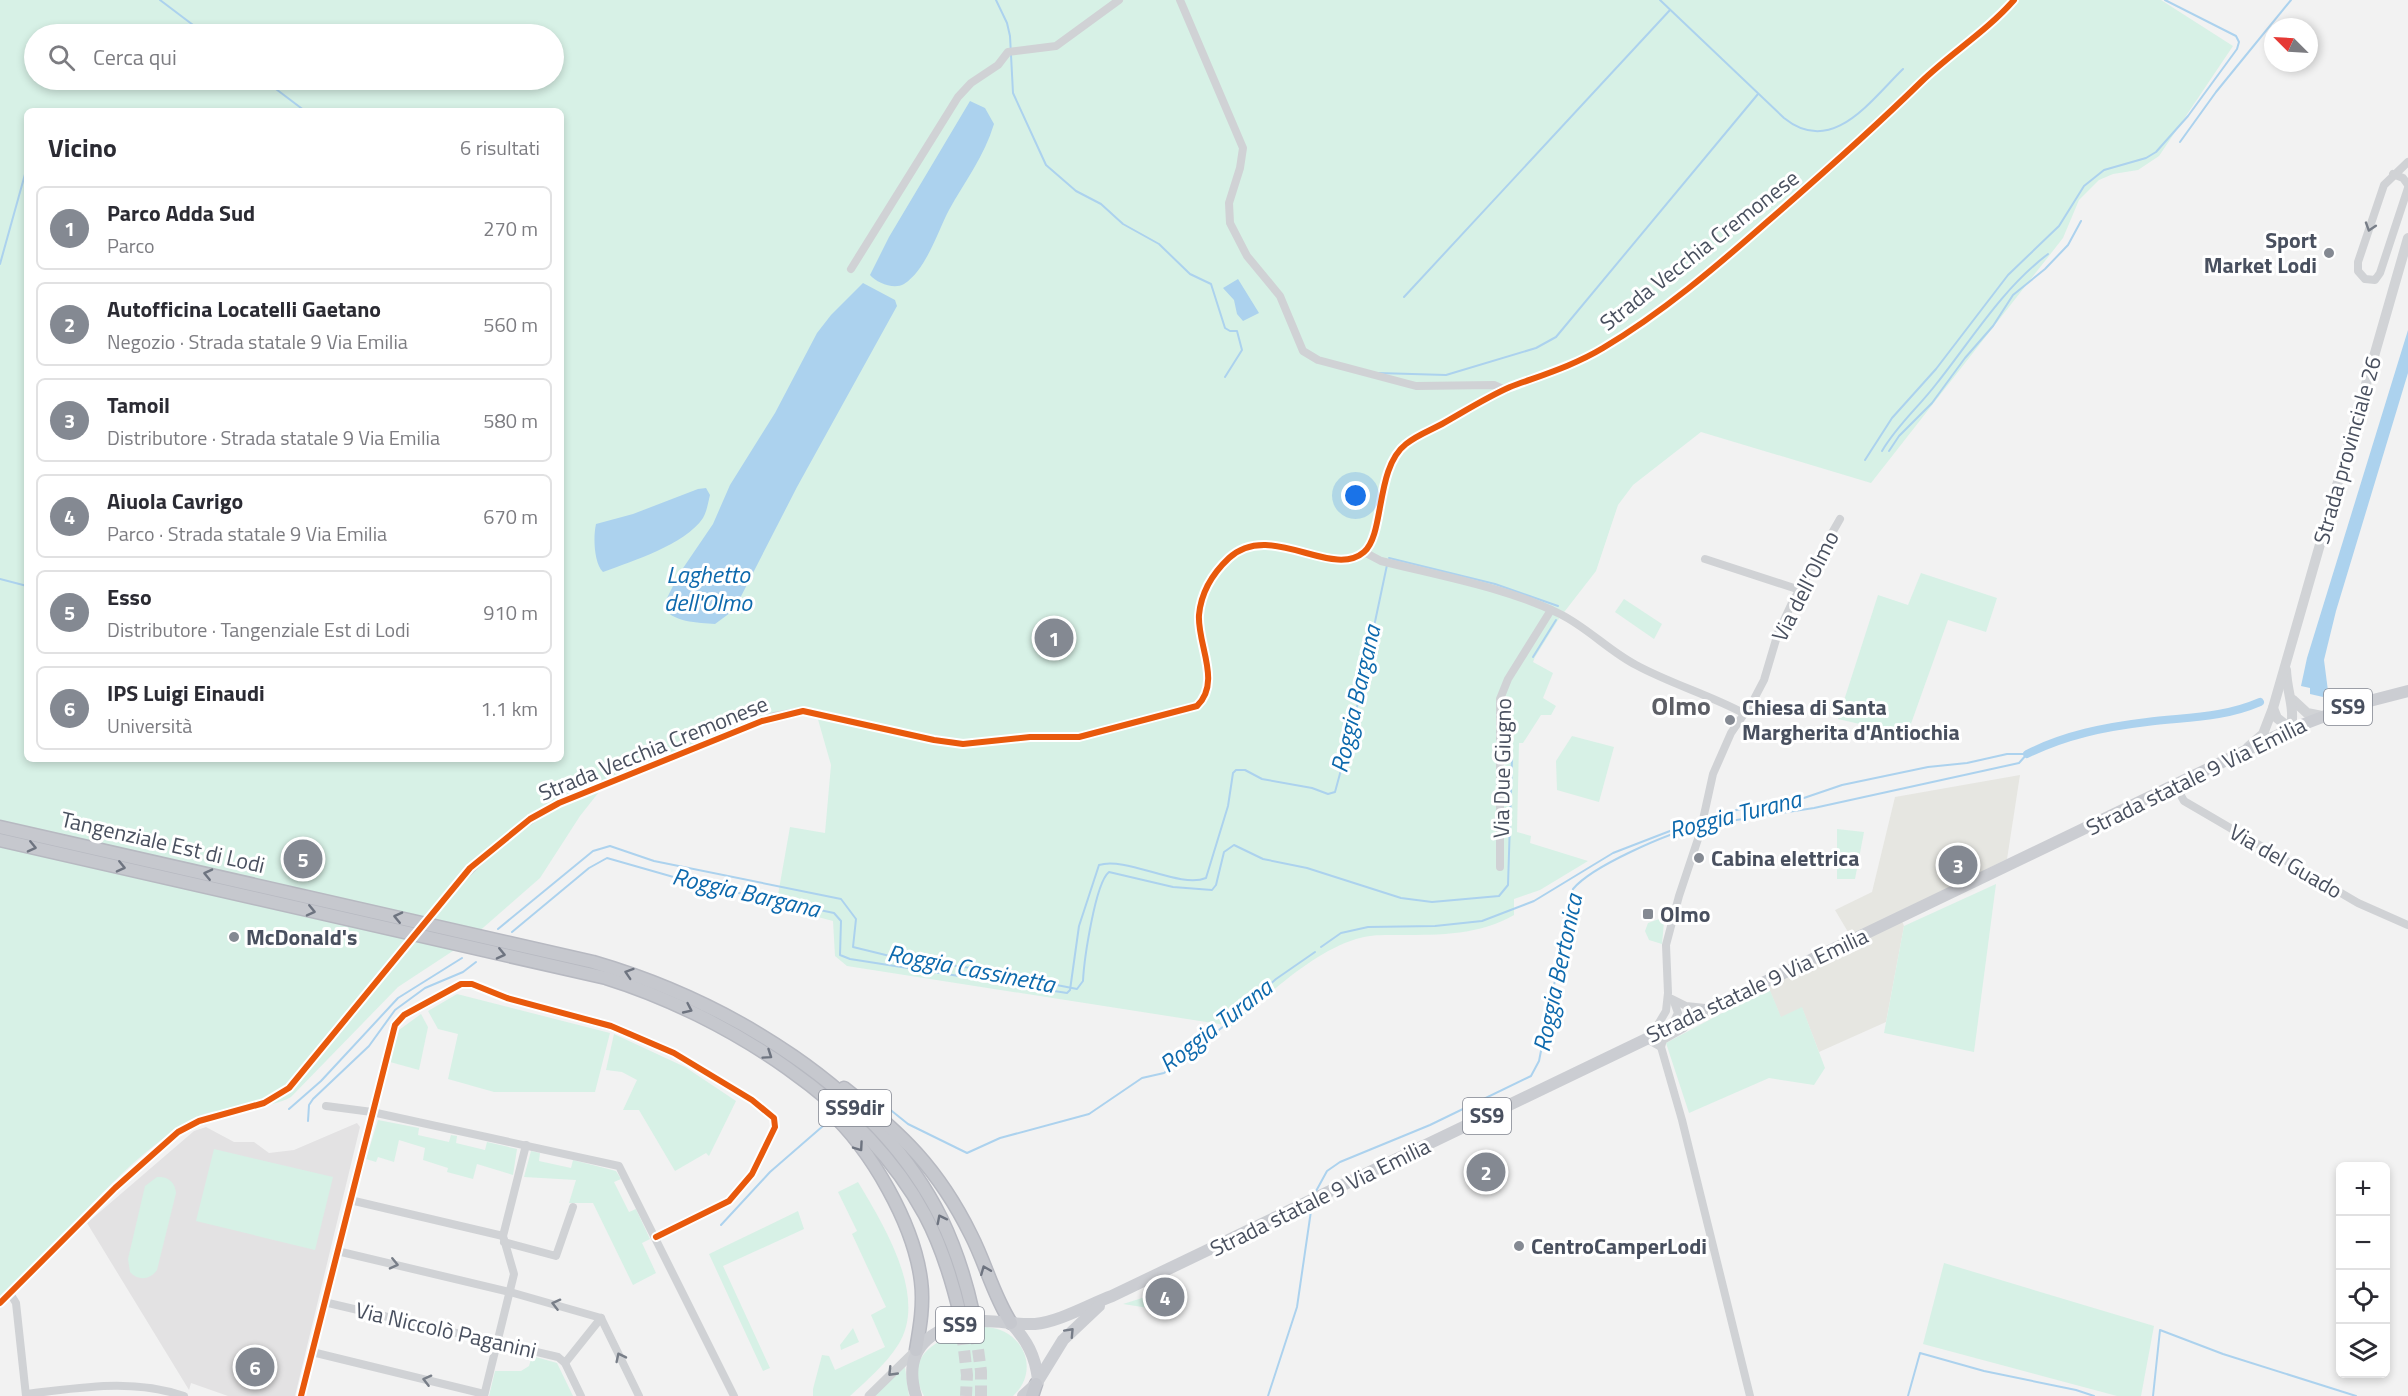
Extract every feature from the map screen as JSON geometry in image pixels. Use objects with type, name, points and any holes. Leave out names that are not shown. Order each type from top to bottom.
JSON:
[{"type":"highway","name":"Tangenziale Est di Lodi","points":[[0,827],[601,964],[690,996],[740,1022],[790,1054],[861,1113],[896,1151],[921,1184],[949,1236],[973,1314]]},
{"type":"highway","name":"Tangenziale Est di Lodi","points":[[0,840],[606,978],[655,995],[702,1016],[735,1034],[793,1072],[851,1121],[886,1157],[925,1215],[945,1258],[960,1314]]},
{"type":"highway","points":[[790,1054],[807,1058],[903,1136],[922,1157],[956,1205],[994,1293],[1011,1323]]},
{"type":"highway","points":[[793,1072],[802,1087],[832,1114],[855,1140],[876,1170],[903,1220],[921,1280],[921,1314],[916,1350]]},
{"type":"main road","name":"Strada provinciale 26","points":[[2234,757],[2263,734],[2273,708],[2408,238]]},
{"type":"main road","name":"Strada provinciale 26","points":[[2286,662],[2294,711],[2291,729]]},
{"type":"main road","name":"Strada statale 9 Via Emilia","points":[[1011,1323],[1035,1324],[1052,1321],[1112,1296],[1681,1020],[2291,729],[2322,716],[2408,691]]},
{"type":"main road","points":[[2290,696],[2300,709],[2322,716]]},
{"type":"main road","points":[[2273,708],[2277,718],[2291,729]]},
{"type":"main road","name":"Strada statale 9 Via Emilia","points":[[1023,1396],[1035,1387],[1062,1340],[1085,1316],[1112,1296]]},
{"type":"main road","name":"SS9","points":[[916,1396],[912,1376],[916,1350],[934,1333],[968,1322],[1011,1323],[1031,1347],[1036,1359],[1035,1387]]},
{"type":"street","points":[[851,269],[958,97],[971,83],[1014,51],[1056,46],[1119,0]]},
{"type":"street","points":[[1180,0],[1241,138],[1243,157],[1229,203],[1230,223],[1247,256],[1280,296],[1303,351],[1318,360],[1416,386],[1494,385],[1505,390]]},
{"type":"street","name":"Strada Vecchia Cremonese","points":[[0,1303],[116,1188],[178,1132],[198,1121],[264,1103],[289,1088],[470,868],[530,819],[559,803],[771,717],[803,711],[934,740],[963,744],[1037,737],[1079,737],[1189,710],[1202,701],[1207,687],[1207,664],[1199,621],[1201,605],[1210,580],[1230,558],[1245,547],[1263,544],[1341,558],[1358,556],[1364,552],[1372,539],[1388,473],[1398,452],[1408,442],[1505,390],[1584,359],[1657,311],[1745,242],[1836,163],[1945,59],[1992,23],[2014,0]]},
{"type":"street","points":[[2393,174],[2403,178],[2408,187],[2380,273],[2374,280],[2365,279],[2358,272],[2358,261],[2384,185],[2393,174],[2408,162]]},
{"type":"street","name":"Via dell’Olmo","points":[[1648,1037],[1661,1022],[1669,999],[1666,945],[1678,896],[1701,829],[1718,761],[1731,733],[1745,714],[1764,680],[1778,633],[1840,519]]},
{"type":"street","points":[[1364,552],[1381,561],[1494,590],[1551,610],[1583,627],[1635,664],[1705,693],[1745,714]]},
{"type":"street","points":[[1705,559],[1800,590]]},
{"type":"street","name":"Via Due Giugno","points":[[1500,867],[1500,699],[1508,679],[1551,610]]},
{"type":"street","name":"Via del Guado","points":[[2175,785],[2184,801],[2358,903],[2408,925]]},
{"type":"street","points":[[301,1396],[393,1031],[399,1020],[466,983],[507,998],[611,1026],[674,1053],[771,1114],[775,1122],[752,1173],[729,1201],[656,1237]]},
{"type":"street","points":[[1661,1047],[1664,1039],[1687,1025],[1669,1011],[1669,999],[1690,1007],[1709,1007]]},
{"type":"street","points":[[1648,1037],[1661,1047],[1683,1120],[1750,1396]]},
{"type":"street","points":[[326,1106],[372,1112],[619,1166],[734,1396]]},
{"type":"street","points":[[312,1353],[484,1395],[510,1292],[513,1274],[503,1239],[526,1145]]},
{"type":"street","points":[[350,1200],[503,1239],[556,1256],[573,1207]]},
{"type":"street","points":[[337,1251],[510,1292],[601,1318],[639,1396]]},
{"type":"street","points":[[10,1295],[16,1304],[26,1395],[130,1384],[184,1396]]},
{"type":"street","name":"Via Niccolò Paganini","points":[[324,1302],[558,1357],[565,1364]]},
{"type":"street","points":[[581,1396],[565,1364],[601,1318]]},
{"type":"street","points":[[869,1396],[916,1350]]},
{"type":"shaded area","points":[[2020,775],[2007,859],[1851,937],[1835,910],[1872,892],[1895,797]]},
{"type":"shaded area","points":[[1902,921],[1904,926],[1886,1022],[1819,1052],[1802,1008],[1781,1018],[1767,984]]},
{"type":"shaded area","points":[[357,1123],[360,1127],[295,1396],[228,1396],[191,1383],[189,1390],[87,1223],[194,1131],[206,1127],[234,1142],[254,1142],[269,1153],[294,1150]]},
{"type":"green space","points":[[0,0],[2161,0],[2233,46],[2159,156],[2138,170],[2113,174],[2099,180],[2079,200],[2063,238],[1871,483],[1701,432],[1633,485],[1618,505],[1596,571],[1558,620],[1535,657],[1533,662],[1553,673],[1543,698],[1556,706],[1551,715],[1541,715],[1523,743],[1519,743],[1517,832],[1531,836],[1530,843],[1588,861],[1540,890],[1514,899],[1514,915],[1488,927],[1474,930],[1356,939],[1323,954],[1290,976],[1232,1026],[847,966],[835,956],[833,921],[776,906],[790,827],[825,833],[831,765],[815,709],[778,711],[606,783],[580,816],[540,878],[468,941],[398,987],[291,1097],[266,1105],[201,1115],[162,1139],[114,1182],[24,1275],[0,1296]]},
{"type":"green space","points":[[1921,573],[1997,598],[1986,632],[1948,620],[1907,735],[1838,719],[1878,595],[1908,605]]},
{"type":"green space","points":[[1624,599],[1662,624],[1654,639],[1615,612]]},
{"type":"green space","points":[[1572,736],[1614,747],[1599,802],[1557,790],[1556,761]]},
{"type":"green space","points":[[1837,829],[1864,832],[1855,879],[1837,879]]},
{"type":"green space","points":[[1996,884],[1974,1052],[1884,1033],[1904,926]]},
{"type":"green space","points":[[1659,919],[1664,922],[1662,944],[1649,940],[1645,931],[1648,923]]},
{"type":"green space","points":[[1769,988],[1781,1017],[1802,1007],[1825,1068],[1814,1085],[1769,1078],[1689,1113],[1666,1043]]},
{"type":"green space","points":[[457,994],[610,1033],[595,1092],[494,1092],[448,1079],[458,1034],[438,1029],[428,1011]]},
{"type":"green space","points":[[421,1014],[428,1027],[419,1070],[390,1062],[399,1030]]},
{"type":"green space","points":[[614,1034],[685,1067],[736,1101],[709,1156],[706,1153],[675,1171],[639,1110],[623,1110],[637,1080],[622,1072],[606,1070]]},
{"type":"green space","points":[[378,1120],[419,1128],[418,1135],[449,1142],[451,1135],[457,1136],[456,1143],[485,1150],[487,1142],[517,1149],[513,1175],[477,1164],[473,1179],[447,1172],[448,1168],[423,1160],[425,1148],[399,1140],[394,1162],[378,1157],[376,1162],[366,1159]]},
{"type":"green space","points":[[214,1149],[333,1177],[315,1250],[196,1221]]},
{"type":"green space","points":[[531,1151],[540,1153],[539,1161],[571,1168],[573,1160],[616,1171],[621,1179],[614,1182],[629,1212],[636,1209],[650,1239],[642,1243],[656,1273],[633,1285],[593,1203],[569,1203],[576,1180],[524,1177]]},
{"type":"green space","points":[[157,1177],[170,1180],[176,1193],[157,1270],[151,1276],[140,1278],[130,1272],[128,1259],[145,1186]]},
{"type":"green space","points":[[858,1182],[890,1239],[899,1261],[906,1283],[908,1305],[906,1326],[898,1345],[888,1359],[850,1396],[813,1396],[822,1355],[829,1356],[835,1370],[885,1347],[871,1315],[886,1307],[852,1234],[857,1231],[838,1192]]},
{"type":"green space","points":[[798,1211],[804,1229],[723,1266],[770,1368],[763,1371],[709,1254]]},
{"type":"green space","points":[[1944,1263],[2154,1326],[2141,1396],[2117,1396],[1923,1344]]},
{"type":"green space","points":[[1171,1289],[1185,1293],[1181,1313],[1123,1304]]},
{"type":"green space","points":[[987,1327],[1010,1335],[1024,1353],[1027,1364],[1026,1375],[1013,1396],[924,1396],[918,1380],[918,1366],[923,1355],[945,1339],[973,1329]]},
{"type":"green space","points":[[853,1328],[859,1342],[841,1350],[840,1345]]},
{"type":"green space","points":[[532,1356],[557,1363],[573,1396],[489,1396],[495,1371],[521,1371],[529,1366]]},
{"type":"green space","points":[[905,1367],[909,1396],[876,1396],[876,1394]]},
{"type":"water","points":[[970,101],[985,108],[994,124],[985,147],[949,210],[919,270],[900,286],[881,283],[870,275],[889,237]]},
{"type":"water","points":[[1238,279],[1259,313],[1243,321],[1237,314],[1234,300],[1223,288]]},
{"type":"water","name":"Laghetto dell'Olmo","points":[[863,283],[895,300],[897,306],[797,487],[734,610],[715,624],[686,621],[672,615],[663,606],[679,574],[713,524],[730,485],[775,413],[817,333],[831,315]]},
{"type":"water","points":[[2408,330],[2408,373],[2336,611],[2324,660],[2328,691],[2325,691],[2323,697],[2310,694],[2310,688],[2301,686],[2307,658]]},
{"type":"water","name":"Laghetto dell'Olmo","points":[[706,488],[710,495],[706,510],[695,528],[657,551],[603,572],[595,550],[596,524],[633,514]]},
{"type":"waterway","points":[[160,0],[192,24]]},
{"type":"waterway","points":[[996,0],[1007,23],[1010,36],[1013,93],[1046,165],[1076,191],[1101,204],[1123,224],[1159,244],[1190,274],[1211,284],[1225,328],[1237,331],[1242,350],[1225,377]]},
{"type":"waterway","points":[[1660,0],[1784,118],[1802,128],[1818,131],[1834,128],[1849,120],[1864,109],[1903,69]]},
{"type":"waterway","points":[[1865,460],[1892,418],[1936,369],[2008,275],[2059,226],[2084,186],[2104,170],[2146,158],[2156,152],[2188,116],[2237,49],[2239,42],[2236,36],[2165,0]]},
{"type":"waterway","points":[[2180,142],[2216,92],[2291,0]]},
{"type":"waterway","points":[[1404,297],[1670,10]]},
{"type":"waterway","points":[[277,90],[301,108]]},
{"type":"waterway","points":[[1378,373],[1446,375],[1536,348],[1556,337],[1758,94]]},
{"type":"waterway","points":[[0,264],[24,178]]},
{"type":"waterway","points":[[1889,451],[1899,436],[1932,403],[1965,358],[1993,326],[2013,295],[2045,269],[2068,245],[2081,221]]},
{"type":"waterway","points":[[1882,451],[1988,315],[2016,283],[2048,254]]},
{"type":"waterway","name":"Roggia Bargana","points":[[1389,558],[1495,584],[1558,606]]},
{"type":"waterway","name":"Roggia Bargana","points":[[512,932],[589,868],[607,858],[705,886],[834,913],[841,921],[840,955],[850,959],[1067,993],[1070,990],[1079,926],[1099,865],[1110,863],[1123,865],[1182,879],[1206,878],[1228,806],[1233,773],[1236,770],[1245,770],[1262,779],[1312,788],[1328,794],[1335,792],[1353,726],[1387,565]]},
{"type":"waterway","points":[[0,579],[24,585]]},
{"type":"waterway","name":"Roggia Cassinetta","points":[[1533,657],[1556,620]]},
{"type":"waterway","points":[[2027,754],[2041,747],[2101,729],[2219,714],[2260,702]]},
{"type":"waterway","name":"Roggia Turana","points":[[1706,818],[1752,806],[1798,800],[1842,785],[1928,767],[1967,763],[2007,754],[2026,754]]},
{"type":"waterway","name":"Roggia Bertonica","points":[[1704,825],[1814,808],[2019,763],[2027,754]]},
{"type":"waterway","name":"Roggia Cassinetta","points":[[498,929],[593,851],[610,846],[654,861],[841,899],[856,919],[853,947],[898,958],[971,968],[1077,989],[1083,981],[1088,941],[1099,891],[1109,872],[1173,887],[1212,890],[1216,885],[1224,852],[1234,845],[1263,859],[1307,868],[1401,898],[1432,902],[1499,896],[1508,885],[1512,759]]},
{"type":"waterway","name":"Roggia Turana","points":[[1321,947],[1341,933],[1368,927],[1435,926],[1482,921],[1534,901],[1613,853],[1701,819]]},
{"type":"waterway","name":"Roggia Bertonica","points":[[1315,1193],[1327,1171],[1340,1162],[1430,1125],[1531,1076],[1539,1061],[1573,889],[1596,870],[1613,861],[1669,836],[1699,826]]},
{"type":"waterway","name":"Roggia Turana","points":[[857,1091],[867,1091],[908,1124],[967,1153],[1000,1138],[1089,1114],[1142,1078],[1164,1073],[1224,1026],[1276,979],[1315,952]]},
{"type":"waterway","name":"Roggia Cassinetta","points":[[289,1109],[321,1081],[398,998],[462,958]]},
{"type":"waterway","name":"Roggia Bargana","points":[[308,1121],[309,1105],[313,1099],[369,1046],[395,1010],[425,988],[463,972],[476,962]]},
{"type":"waterway","name":"Roggia Turana","points":[[721,1225],[770,1172],[831,1119]]},
{"type":"waterway","name":"Roggia Bertonica","points":[[1268,1396],[1297,1307],[1312,1204]]},
{"type":"waterway","points":[[2153,1396],[2160,1330],[2223,1354],[2356,1396]]},
{"type":"waterway","points":[[1908,1396],[1920,1353],[1984,1371],[2076,1390],[2094,1396]]},
{"type":"tunnel","points":[[973,1314],[981,1371],[981,1396]]},
{"type":"tunnel","points":[[960,1315],[967,1375],[966,1396]]},
{"type":"cycle path","points":[[0,1303],[115,1188],[178,1132],[199,1121],[264,1103],[289,1088],[470,868],[530,819],[559,803],[762,721],[803,711],[934,740],[963,744],[1030,737],[1079,737],[1197,706],[1208,686],[1207,662],[1199,626],[1200,607],[1209,584],[1229,558],[1245,548],[1263,545],[1335,559],[1351,559],[1364,552],[1371,543],[1375,531],[1389,468],[1396,455],[1406,444],[1501,391],[1592,354],[1667,305],[1806,188],[2014,0]]},
{"type":"cycle path","points":[[301,1396],[395,1025],[404,1015],[461,984],[472,984],[507,998],[611,1026],[674,1053],[752,1100],[774,1118],[775,1127],[752,1174],[729,1201],[656,1237]]},
{"type":"place","name":"Sport Market Lodi","points":[[2329,253]]},
{"type":"place","name":"Parco Adda Sud","points":[[1054,638]]},
{"type":"place","name":"Chiesa di Santa Margherita d'Antiochia","points":[[1730,720]]},
{"type":"place","name":"Cabina elettrica","points":[[1699,858]]},
{"type":"place","name":"Esso","points":[[303,859]]},
{"type":"place","name":"Tamoil","points":[[1958,865]]},
{"type":"place","name":"Olmo","points":[[1648,914]]},
{"type":"place","name":"McDonald's","points":[[234,937]]},
{"type":"place","name":"Autofficina Locatelli Gaetano","points":[[1486,1172]]},
{"type":"place","name":"CentroCamperLodi","points":[[1519,1246]]},
{"type":"place","name":"Aiuola Cavrigo","points":[[1165,1297]]},
{"type":"place","name":"IPS Luigi Einaudi","points":[[255,1367]]},
{"type":"district","name":"Olmo","points":[[1681,706]]}]
